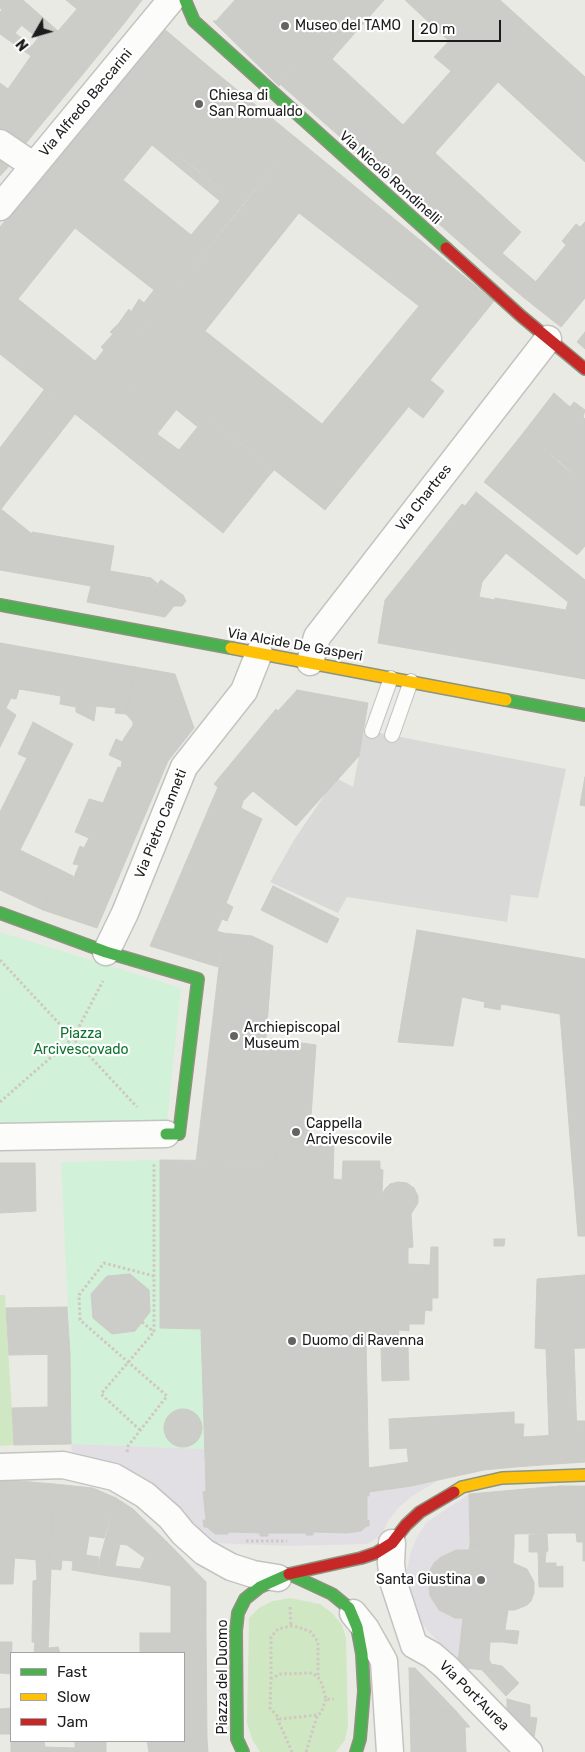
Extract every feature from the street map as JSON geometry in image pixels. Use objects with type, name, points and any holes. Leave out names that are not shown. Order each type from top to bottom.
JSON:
[{"type":"street","name":"Via Alfredo Baccarini","points":[[0,207],[171,0]]},
{"type":"street","name":"Via Nicolò Rondinelli","points":[[184,0],[194,22],[548,339],[585,369]]},
{"type":"street","points":[[0,143],[34,166]]},
{"type":"street","name":"Via Chartres","points":[[310,662],[317,636],[548,339]]},
{"type":"street","name":"Via Alcide De Gasperi","points":[[0,605],[585,714]]},
{"type":"street","name":"Via Pietro Canneti","points":[[106,952],[125,913],[184,767],[244,691],[259,653]]},
{"type":"street","points":[[0,913],[106,952],[198,979],[179,1134],[0,1137]]},
{"type":"street","points":[[0,1467],[63,1465],[114,1477],[146,1495],[204,1552],[231,1567],[285,1583],[332,1594],[349,1608],[366,1629],[384,1661],[390,1752]]},
{"type":"street","name":"Piazza del Duomo","points":[[243,1752],[237,1738],[236,1631],[238,1613],[245,1599],[260,1587],[285,1583],[376,1553],[392,1542],[406,1524],[420,1512],[462,1487],[502,1478],[585,1475]]},
{"type":"street","points":[[364,1691],[384,1661],[400,1646],[414,1645],[393,1581],[391,1562],[392,1542]]},
{"type":"street","points":[[349,1608],[357,1627],[362,1654],[364,1691],[360,1739],[356,1752]]},
{"type":"street","name":"Via Port'Aurea","points":[[414,1645],[432,1655],[446,1667],[529,1752]]},
{"type":"lane","points":[[372,731],[391,678]]},
{"type":"lane","points":[[392,735],[410,682]]},
{"type":"path","points":[[0,1102],[73,1038],[111,966],[106,952]]},
{"type":"path","points":[[0,960],[152,1122],[160,1134],[154,1276],[154,1332],[101,1394],[140,1430]]},
{"type":"path","points":[[127,1456],[128,1446],[167,1396],[80,1320],[79,1294],[104,1264],[154,1276]]},
{"type":"path","points":[[142,1322],[154,1332]]},
{"type":"path","points":[[285,1583],[291,1626]]},
{"type":"path","points":[[292,1752],[276,1716],[270,1708],[271,1637],[278,1629],[291,1626],[311,1632],[318,1642],[318,1677]]},
{"type":"path","points":[[271,1679],[280,1674],[312,1673],[318,1677],[322,1684],[326,1699],[321,1712],[317,1715],[306,1752]]},
{"type":"path","points":[[326,1699],[340,1699]]},
{"type":"path","points":[[276,1716],[280,1719],[317,1715]]},
{"type":"green space","name":"Piazza Arcivescovado","points":[[0,932],[181,988],[167,1122],[0,1123]]},
{"type":"green space","points":[[160,1160],[160,1328],[201,1329],[204,1449],[71,1444],[70,1354],[61,1162]]},
{"type":"green space","points":[[0,1295],[5,1295],[14,1445],[0,1446]]},
{"type":"green space","points":[[290,1598],[320,1604],[332,1613],[342,1625],[346,1638],[348,1725],[345,1740],[336,1752],[260,1752],[252,1739],[247,1723],[249,1618],[260,1607],[273,1601]]},
{"type":"shaded area","points":[[364,730],[566,769],[538,898],[511,895],[507,922],[347,897],[338,913],[270,882],[294,840],[336,778],[353,787]]},
{"type":"shaded area","points":[[71,1444],[204,1449],[206,1491],[203,1492],[206,1520],[203,1521],[207,1527],[228,1532],[260,1533],[260,1536],[268,1536],[268,1533],[307,1533],[307,1535],[313,1535],[313,1532],[347,1533],[361,1531],[369,1525],[367,1520],[367,1496],[369,1496],[369,1492],[439,1480],[411,1497],[398,1508],[381,1536],[367,1544],[287,1546],[213,1543],[179,1513],[160,1491],[133,1476],[72,1456]]},
{"type":"shaded area","points":[[469,1494],[469,1550],[456,1550],[441,1557],[434,1563],[428,1578],[430,1596],[439,1610],[455,1618],[463,1618],[458,1662],[427,1630],[414,1613],[404,1586],[410,1554],[417,1537],[427,1522]]},
{"type":"building","points":[[0,0],[23,0],[58,31],[77,9],[66,0],[101,0],[126,21],[83,74],[0,8]]},
{"type":"building","points":[[101,0],[142,0],[126,21]]},
{"type":"building","points":[[235,0],[352,0],[279,86],[213,21],[216,21]]},
{"type":"building","points":[[352,0],[384,0],[332,59],[403,125],[451,71],[434,57],[449,41],[405,0],[500,0],[585,77],[585,162],[498,82],[435,153],[521,232],[489,268],[280,84]]},
{"type":"building","points":[[2,10],[22,25],[15,33],[32,46],[38,38],[83,74],[35,132],[0,104],[0,83],[8,89],[31,56],[0,34],[0,12]]},
{"type":"building","points":[[163,28],[214,71],[202,85],[151,41]]},
{"type":"building","name":"Chiesa di San Romualdo","points":[[151,41],[202,85],[214,71],[296,138],[242,207],[213,183],[227,165],[211,152],[196,169],[157,139],[169,124],[117,83]]},
{"type":"building","points":[[117,83],[169,124],[157,139],[242,207],[186,276],[48,168]],"holes":[[[152,145],[220,201],[191,235],[123,180]]]},
{"type":"building","points":[[0,104],[35,132],[23,147],[0,131]]},
{"type":"building","points":[[296,138],[494,301],[325,510],[147,369],[98,432],[75,414]],"holes":[[[299,213],[419,306],[322,424],[205,331]]]},
{"type":"building","points":[[211,152],[227,165],[213,183],[196,169]]},
{"type":"building","points":[[0,154],[13,162],[0,176]]},
{"type":"building","points":[[48,168],[186,276],[75,414],[0,354],[0,227]],"holes":[[[75,228],[154,290],[144,303],[139,299],[131,312],[129,309],[110,332],[113,334],[101,347],[104,350],[95,361],[18,299]]]},
{"type":"building","points":[[585,222],[585,298],[561,327],[523,297],[566,245],[562,241],[576,224],[580,227]]},
{"type":"building","points":[[502,253],[536,282],[523,297],[489,268]]},
{"type":"building","points":[[585,332],[585,349],[577,342]]},
{"type":"building","points":[[147,369],[242,445],[236,453],[200,424],[198,427],[139,380]]},
{"type":"building","points":[[139,380],[176,410],[157,434],[179,450],[200,424],[236,453],[223,469],[255,493],[223,533],[98,432]]},
{"type":"building","points":[[430,380],[444,391],[423,418],[409,407]]},
{"type":"building","points":[[44,390],[75,414],[1,509],[32,534],[32,532],[114,546],[110,571],[151,578],[157,583],[153,589],[174,606],[165,617],[87,602],[91,586],[0,570],[0,448]]},
{"type":"building","points":[[554,393],[570,407],[574,402],[585,410],[583,417],[585,419],[585,483],[524,432]]},
{"type":"building","points":[[524,432],[564,467],[526,515],[484,482]]},
{"type":"building","points":[[242,445],[274,470],[267,478],[236,453]]},
{"type":"building","points":[[236,453],[267,478],[255,493],[223,469]]},
{"type":"building","points":[[564,467],[585,483],[585,546],[577,555],[526,515]]},
{"type":"building","points":[[476,492],[585,580],[585,679],[378,643],[385,600],[462,504],[465,506]],"holes":[[[506,553],[568,602],[566,610],[479,597],[482,582]]]},
{"type":"building","points":[[161,580],[183,595],[186,601],[182,606],[174,606],[153,589]]},
{"type":"building","points":[[0,643],[135,667],[126,714],[115,713],[116,708],[96,706],[94,721],[76,712],[76,707],[60,704],[61,696],[19,689],[16,699],[0,696]]},
{"type":"building","points":[[135,667],[175,674],[194,728],[168,761],[135,745],[136,743],[125,737],[133,725],[133,722],[126,714]]},
{"type":"building","points":[[297,690],[368,703],[359,756],[302,746],[286,767],[322,797],[296,826],[253,791],[243,801],[241,808],[262,819],[226,903],[233,907],[227,921],[222,919],[217,931],[223,933],[218,967],[150,946],[218,787],[214,784],[276,709],[278,711]]},
{"type":"building","points":[[0,696],[11,698],[6,708],[16,715],[0,747]]},
{"type":"building","points":[[33,722],[73,744],[20,850],[73,876],[72,882],[57,875],[43,910],[0,890],[0,812],[27,758],[18,754]]},
{"type":"building","points":[[125,737],[136,743],[135,745],[168,761],[97,928],[43,910],[57,875],[72,882],[79,865],[73,864],[80,846],[84,848],[89,838],[75,832],[89,799],[103,803],[118,767],[121,768],[122,761],[109,755],[116,739],[122,742]]},
{"type":"building","points":[[302,746],[359,756],[322,797],[286,767]]},
{"type":"building","points":[[585,777],[585,806],[580,805]]},
{"type":"building","points":[[273,886],[339,919],[327,943],[261,910]]},
{"type":"building","points":[[417,930],[585,959],[585,1236],[578,1236],[560,1014],[501,1004],[500,1010],[484,1007],[485,1002],[462,997],[453,1046],[398,1042]]},
{"type":"building","points":[[223,933],[252,936],[273,946],[266,1038],[316,1045],[309,1145],[277,1146],[276,1161],[196,1161]]},
{"type":"building","name":"Duomo di Ravenna","points":[[334,1145],[333,1179],[342,1180],[343,1161],[380,1161],[380,1169],[383,1170],[382,1195],[390,1184],[398,1182],[407,1183],[414,1188],[418,1196],[418,1203],[411,1214],[413,1247],[408,1248],[408,1264],[430,1265],[431,1247],[438,1247],[438,1298],[432,1298],[432,1311],[425,1310],[424,1324],[409,1324],[409,1331],[399,1330],[398,1340],[366,1341],[369,1492],[369,1496],[367,1496],[367,1520],[369,1520],[369,1526],[361,1531],[347,1533],[313,1532],[313,1535],[306,1535],[307,1533],[268,1533],[268,1536],[260,1536],[260,1533],[228,1532],[228,1534],[215,1534],[207,1527],[204,1527],[203,1520],[206,1520],[203,1492],[206,1491],[201,1329],[160,1328],[160,1160],[276,1161],[277,1146]]},
{"type":"building","points":[[0,1163],[35,1163],[36,1211],[0,1213]]},
{"type":"building","points":[[494,1239],[505,1239],[504,1246],[494,1246]]},
{"type":"building","points":[[130,1274],[149,1290],[150,1312],[135,1331],[112,1334],[93,1318],[91,1294],[107,1276]]},
{"type":"building","points":[[585,1275],[585,1348],[535,1348],[537,1279]]},
{"type":"building","points":[[67,1307],[70,1354],[9,1355],[6,1308]]},
{"type":"building","points":[[408,1347],[409,1380],[382,1381],[381,1348]]},
{"type":"building","points":[[546,1349],[574,1349],[577,1438],[555,1440],[556,1435],[549,1435]]},
{"type":"building","points":[[70,1354],[71,1444],[14,1445],[12,1408],[48,1407],[48,1355]]},
{"type":"building","points":[[183,1409],[190,1410],[196,1415],[201,1421],[201,1435],[196,1441],[190,1446],[183,1447],[176,1446],[170,1441],[165,1435],[164,1428],[165,1421],[170,1415],[176,1410]]},
{"type":"building","points":[[514,1412],[515,1467],[484,1470],[411,1486],[407,1448],[390,1449],[389,1419]]},
{"type":"building","points":[[577,1421],[585,1421],[585,1462],[555,1464],[555,1440],[577,1438]]},
{"type":"building","points":[[514,1424],[524,1424],[523,1437],[556,1435],[555,1464],[515,1467]]},
{"type":"building","points":[[409,1462],[411,1486],[369,1492],[368,1468]]},
{"type":"building","points":[[0,1481],[54,1484],[50,1561],[15,1558],[15,1551],[5,1540],[0,1540]]},
{"type":"building","points":[[54,1484],[93,1488],[116,1498],[104,1538],[89,1536],[86,1555],[99,1557],[96,1574],[72,1570],[73,1561],[62,1560],[61,1570],[51,1569]]},
{"type":"building","points":[[560,1486],[585,1486],[585,1561],[583,1561],[583,1542],[577,1542],[576,1533],[560,1533]]},
{"type":"building","points":[[560,1486],[560,1533],[514,1534],[514,1547],[470,1545],[469,1494]]},
{"type":"building","points":[[116,1498],[133,1509],[167,1542],[142,1581],[96,1574]],"holes":[[[120,1544],[127,1545],[145,1558],[140,1569],[115,1566]]]},
{"type":"building","points":[[547,1534],[548,1551],[546,1552],[545,1563],[556,1563],[556,1567],[563,1566],[563,1587],[539,1587],[538,1552],[529,1552],[529,1535]]},
{"type":"building","points":[[0,1540],[5,1540],[15,1551],[13,1584],[0,1584]]},
{"type":"building","points":[[167,1542],[206,1582],[206,1609],[191,1609],[191,1633],[171,1633],[171,1586],[142,1581]]},
{"type":"building","name":"Santa Giustina","points":[[470,1545],[514,1547],[513,1563],[527,1569],[534,1582],[534,1593],[531,1601],[527,1605],[515,1610],[508,1610],[491,1603],[479,1613],[463,1618],[455,1618],[439,1610],[430,1596],[428,1578],[430,1570],[441,1557],[456,1550],[469,1550]]},
{"type":"building","points":[[36,1560],[50,1561],[48,1652],[34,1652],[35,1642],[32,1642],[33,1581],[37,1580]]},
{"type":"building","points":[[491,1603],[508,1610],[503,1642],[490,1642],[489,1659],[494,1671],[465,1668],[458,1662],[463,1618],[479,1613]]},
{"type":"building","points":[[191,1609],[206,1609],[206,1633],[191,1633]]},
{"type":"building","points":[[505,1630],[519,1631],[517,1644],[503,1642]]},
{"type":"building","points":[[140,1633],[206,1633],[207,1739],[185,1740],[185,1652],[140,1652]]},
{"type":"building","points":[[0,1642],[12,1642],[10,1674],[0,1673]]},
{"type":"building","points":[[58,1647],[60,1652],[48,1652],[48,1648]]},
{"type":"building","points":[[491,1664],[502,1666],[519,1683],[506,1696],[481,1669],[494,1671]]},
{"type":"building","points":[[409,1668],[415,1668],[456,1711],[410,1712]]},
{"type":"building","points":[[507,1699],[530,1705],[530,1717],[537,1718],[534,1738],[507,1709]]},
{"type":"building","points":[[10,1708],[10,1734],[0,1734],[0,1709]]},
{"type":"building","points":[[456,1711],[470,1727],[465,1727],[466,1752],[411,1752],[410,1712]]},
{"type":"building","points":[[207,1739],[208,1752],[149,1752],[147,1742],[185,1742],[185,1740]]},
{"type":"building","points":[[11,1742],[44,1742],[45,1747],[75,1748],[75,1742],[106,1742],[106,1752],[11,1752]]},
{"type":"traffic: fast","points":[[185,0],[194,21],[446,248]]},
{"type":"traffic: fast","points":[[0,605],[231,648]]},
{"type":"traffic: fast","points":[[506,700],[585,715]]},
{"type":"traffic: fast","points":[[0,913],[106,952],[198,979],[179,1134],[166,1134]]},
{"type":"traffic: fast","points":[[243,1752],[237,1739],[236,1631],[238,1613],[245,1599],[260,1587],[289,1574],[332,1594],[349,1608],[357,1627],[362,1654],[364,1691],[360,1739],[356,1752]]},
{"type":"traffic: slow","points":[[231,648],[506,700]]},
{"type":"traffic: slow","points":[[454,1492],[462,1487],[502,1478],[585,1475]]},
{"type":"traffic: jam","points":[[446,248],[521,316],[585,369]]},
{"type":"traffic: jam","points":[[289,1574],[376,1553],[392,1543],[406,1525],[420,1512],[454,1492]]},
{"type":"place","name":"Museo del TAMO","points":[[285,26]]},
{"type":"place","name":"Chiesa di San Romualdo","points":[[199,104]]},
{"type":"place","name":"Archiepiscopal Museum","points":[[234,1036]]},
{"type":"place","name":"Cappella Arcivescovile","points":[[296,1132]]},
{"type":"place","name":"Duomo di Ravenna","points":[[292,1341]]},
{"type":"place","name":"Santa Giustina","points":[[481,1580]]}]
